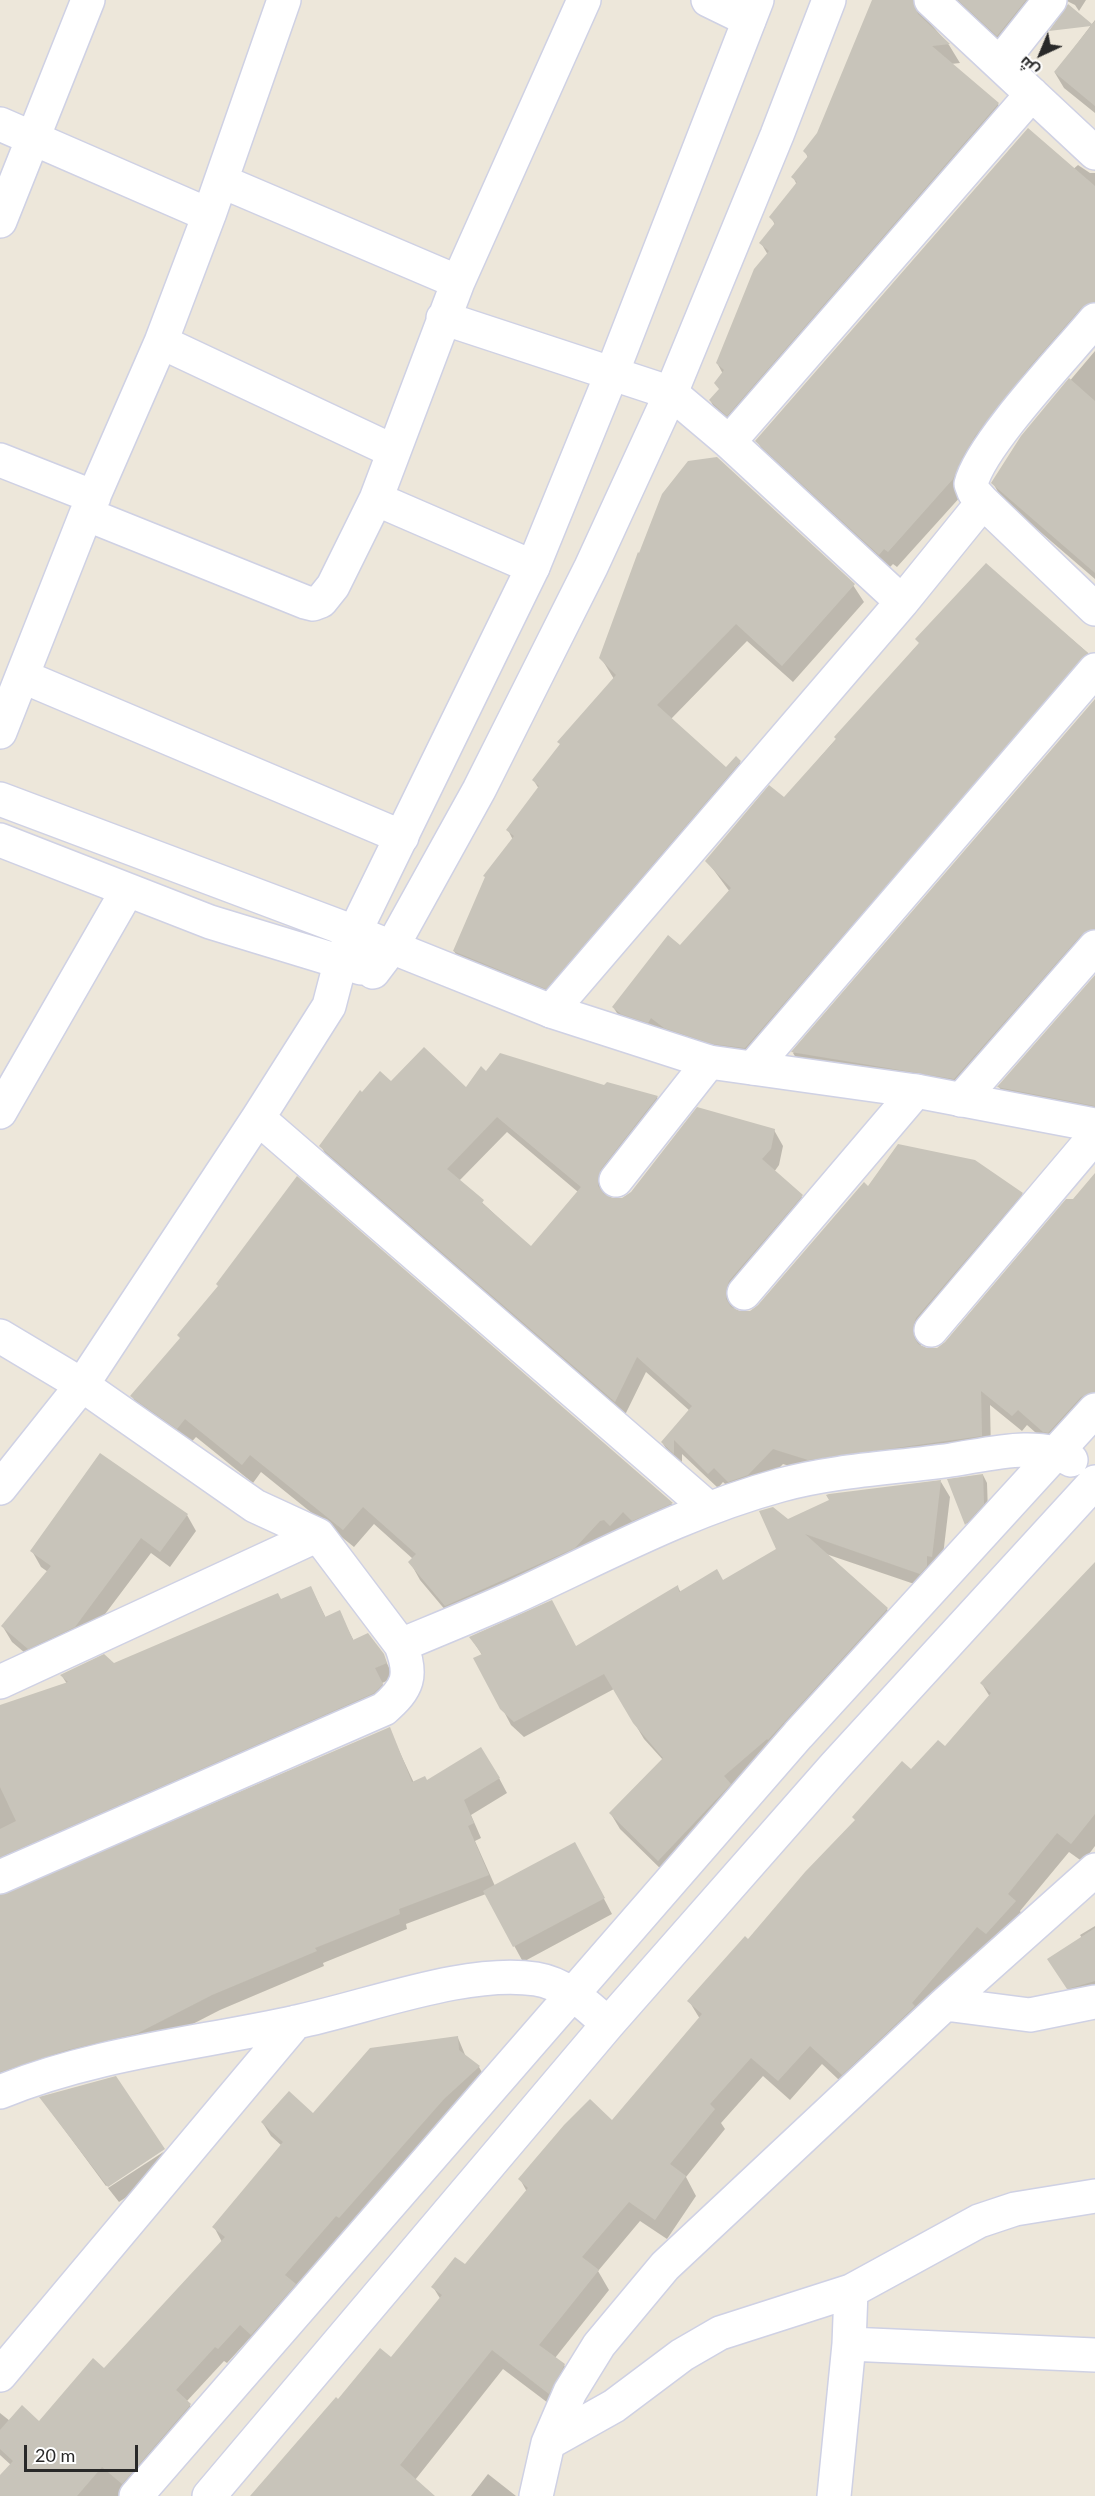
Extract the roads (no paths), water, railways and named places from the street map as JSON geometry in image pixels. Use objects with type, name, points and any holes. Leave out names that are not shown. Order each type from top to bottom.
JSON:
[{"type":"street","points":[[0,221],[88,0]]},
{"type":"street","points":[[0,460],[90,506],[313,604],[321,601],[333,586],[376,499],[458,282],[585,0]]},
{"type":"street","points":[[0,1488],[82,1385],[329,1006],[348,946],[532,567],[612,373],[753,10],[708,0]]},
{"type":"street","points":[[329,1006],[382,960],[484,779],[591,567],[671,393],[777,135],[829,0]]},
{"type":"street","points":[[931,0],[1095,153]]},
{"type":"street","points":[[1000,63],[1050,0]]},
{"type":"street","points":[[0,732],[90,506],[161,342],[221,181],[278,2]]},
{"type":"street","points":[[729,442],[1032,94]]},
{"type":"street","points":[[0,124],[34,136],[209,215]]},
{"type":"street","points":[[221,181],[458,282]]},
{"type":"street","points":[[443,318],[671,393],[729,442],[902,602]]},
{"type":"street","points":[[1095,320],[1002,432],[978,465],[971,484],[983,502],[1095,609]]},
{"type":"street","points":[[161,342],[393,451]]},
{"type":"street","points":[[376,499],[532,567]]},
{"type":"street","points":[[551,1011],[902,602],[983,502]]},
{"type":"street","points":[[753,1068],[1095,670]]},
{"type":"street","points":[[24,676],[402,837]]},
{"type":"street","points":[[0,799],[382,960],[446,971],[551,1011],[710,1062],[916,1091],[1095,1125]]},
{"type":"street","points":[[0,840],[210,922],[284,946],[348,946]]},
{"type":"street","points":[[0,1112],[127,891]]},
{"type":"street","points":[[961,1100],[1095,947]]},
{"type":"street","points":[[616,1180],[710,1062]]},
{"type":"street","points":[[744,1293],[916,1091]]},
{"type":"street","points":[[258,1118],[708,1508]]},
{"type":"street","points":[[931,1330],[1095,1136]]},
{"type":"street","points":[[0,1336],[82,1385],[255,1506],[318,1535],[401,1645],[407,1662],[407,1679],[401,1694],[384,1709],[0,1877]]},
{"type":"street","points":[[136,2496],[798,1735],[1095,1410]]},
{"type":"street","points":[[401,1645],[510,1598],[618,1545],[708,1508],[783,1485],[843,1474],[1007,1453],[1058,1452],[1095,1476]]},
{"type":"street","points":[[209,2496],[608,2024],[835,1766],[1095,1482]]},
{"type":"street","points":[[0,1682],[318,1535]]},
{"type":"street","points":[[798,1735],[835,1766]]},
{"type":"street","points":[[536,2496],[548,2443],[570,2392],[598,2345],[665,2266],[945,2004],[1095,1870]]},
{"type":"street","points":[[0,2092],[35,2078],[91,2061],[296,2022],[422,1991],[497,1977],[552,1982],[572,1993],[608,2024]]},
{"type":"street","points":[[945,2004],[1030,2015],[1095,2002]]},
{"type":"street","points":[[0,2374],[296,2022]]},
{"type":"street","points":[[548,2443],[614,2406],[682,2355],[720,2333],[851,2291],[979,2221],[1015,2209],[1090,2192]]},
{"type":"street","points":[[834,2496],[849,2344],[851,2291]]},
{"type":"street","points":[[849,2344],[1095,2355]]}]
